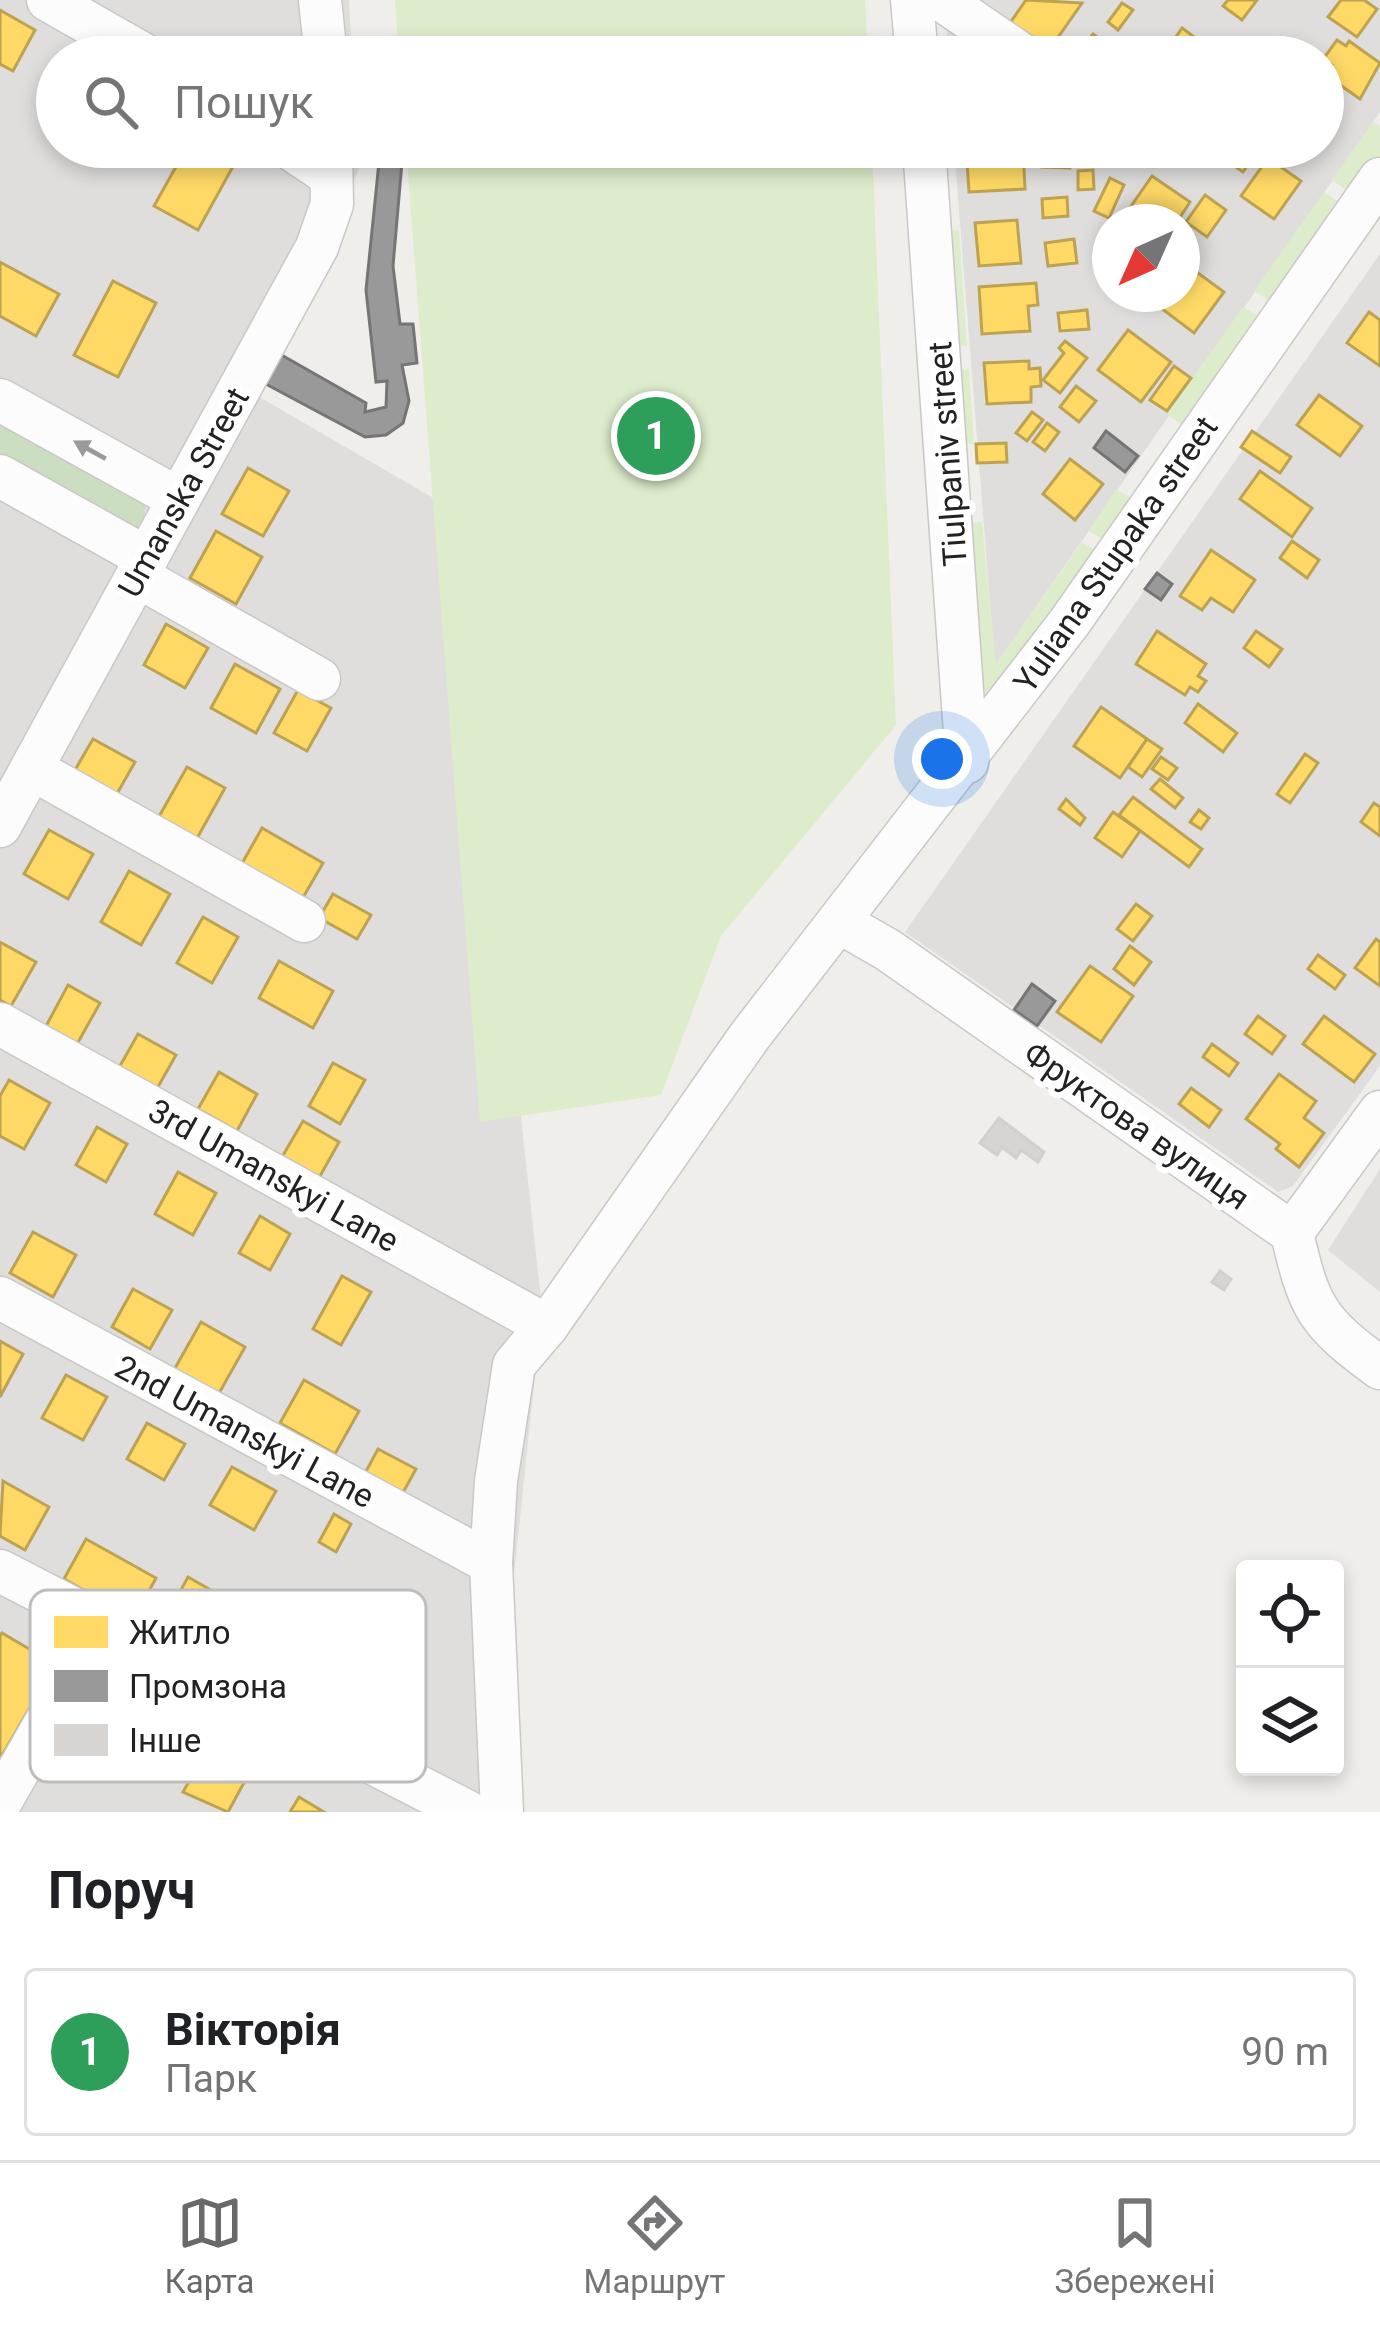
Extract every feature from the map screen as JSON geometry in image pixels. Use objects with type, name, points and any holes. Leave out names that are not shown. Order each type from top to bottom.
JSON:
[{"type":"street","points":[[47,0],[111,36]]},
{"type":"street","points":[[320,0],[324,36]]},
{"type":"street","points":[[913,0],[916,36]]},
{"type":"street","points":[[942,0],[994,36]]},
{"type":"street","name":"Umanska Street","points":[[0,826],[317,247],[332,204],[331,168]]},
{"type":"street","name":"Tiulpaniv street","points":[[925,168],[967,762]]},
{"type":"street","name":"Yuliana Stupaka street","points":[[502,1812],[490,1563],[514,1365],[547,1326],[749,1037],[967,762],[1380,179]]},
{"type":"street","points":[[0,400],[179,499]]},
{"type":"street","points":[[0,476],[319,679]]},
{"type":"street","points":[[32,769],[304,921]]},
{"type":"street","name":"Фруктова вулиця","points":[[841,923],[888,950],[1292,1233]]},
{"type":"street","name":"3rd Umanskyi Lane","points":[[0,1024],[547,1326]]},
{"type":"street","points":[[1380,1112],[1292,1233],[1307,1300],[1332,1331],[1380,1368]]},
{"type":"street","name":"2nd Umanskyi Lane","points":[[0,1298],[490,1563]]},
{"type":"street","points":[[0,1571],[34,1590]]},
{"type":"street","points":[[0,1803],[30,1750]]},
{"type":"street","points":[[408,1782],[468,1812]]},
{"type":"shaded area","points":[[0,0],[349,0],[351,36],[36,36],[36,168],[360,168],[256,395],[454,510],[542,1308],[509,1624],[521,1812],[0,1812]]},
{"type":"shaded area","points":[[946,0],[1380,0],[1380,112],[1344,164],[1344,36],[947,36]]},
{"type":"shaded area","points":[[956,168],[1341,168],[995,666]]},
{"type":"shaded area","points":[[1380,254],[1380,1066],[1293,1186],[1278,1192],[905,932]]},
{"type":"shaded area","points":[[1380,1169],[1380,1292],[1328,1250]]},
{"type":"green space","points":[[395,0],[865,0],[867,36],[398,36]]},
{"type":"green space","points":[[1373,122],[1380,126],[1380,166],[1358,198],[1332,180]]},
{"type":"green space","points":[[408,168],[873,168],[896,725],[721,936],[661,1095],[480,1122]]},
{"type":"green space","points":[[1324,192],[1350,210],[1276,305],[1254,291]]},
{"type":"green space","points":[[959,230],[967,346],[944,345],[935,231]]},
{"type":"green space","points":[[1243,307],[1265,320],[1190,431],[1167,414]]},
{"type":"green space","points":[[969,369],[974,444],[953,445],[946,372]]},
{"type":"green space","points":[[0,418],[145,501],[144,527],[136,532],[0,465]]},
{"type":"green space","points":[[1116,489],[1141,504],[1111,544],[1089,531]]},
{"type":"green space","points":[[982,522],[996,664],[1082,542],[1103,555],[1003,693],[983,700],[959,523]]},
{"type":"building: Житло","points":[[1026,0],[1082,3],[1059,36],[1024,36],[1010,23]]},
{"type":"building: Житло","points":[[1228,0],[1257,0],[1242,20],[1223,6]]},
{"type":"building: Житло","points":[[1341,0],[1364,0],[1377,9],[1357,37],[1328,17]]},
{"type":"building: Житло","points":[[1122,3],[1133,10],[1118,30],[1108,22]]},
{"type":"building: Житло","points":[[0,10],[35,30],[13,71],[0,64]]},
{"type":"building: Житло","points":[[1349,41],[1380,63],[1360,99],[1344,88],[1344,45]]},
{"type":"building: Житло","points":[[175,168],[232,168],[198,230],[154,206]]},
{"type":"building: Житло","points":[[967,168],[1024,168],[1025,189],[969,192]]},
{"type":"building: Житло","points":[[1261,168],[1282,168],[1301,181],[1274,219],[1241,196]]},
{"type":"building: Житло","points":[[1093,170],[1094,189],[1078,190],[1078,171]]},
{"type":"building: Житло","points":[[1152,176],[1190,202],[1189,204],[1132,204]]},
{"type":"building: Житло","points":[[1110,178],[1124,185],[1115,204],[1097,204]]},
{"type":"building: Житло","points":[[1205,195],[1226,210],[1207,237],[1200,232],[1199,204]]},
{"type":"building: Житло","points":[[1067,197],[1068,216],[1043,218],[1042,199]]},
{"type":"building: Житло","points":[[1017,220],[1021,263],[979,266],[975,223]]},
{"type":"building: Житло","points":[[1074,239],[1077,263],[1048,266],[1045,243]]},
{"type":"building: Житло","points":[[0,262],[59,294],[36,336],[0,316]]},
{"type":"building: Житло","points":[[1200,274],[1224,292],[1194,333],[1166,312],[1200,312]]},
{"type":"building: Житло","points":[[113,281],[156,303],[118,377],[74,355]]},
{"type":"building: Житло","points":[[1036,283],[1038,305],[1028,306],[1030,331],[982,334],[979,287]]},
{"type":"building: Житло","points":[[1087,310],[1089,329],[1060,331],[1058,313]]},
{"type":"building: Житло","points":[[1369,312],[1380,320],[1380,366],[1347,343]]},
{"type":"building: Житло","points":[[1128,330],[1171,362],[1141,402],[1098,370]]},
{"type":"building: Житло","points":[[1065,341],[1087,358],[1060,393],[1043,380],[1064,353],[1059,348]]},
{"type":"building: Житло","points":[[1029,361],[1029,369],[1040,368],[1041,386],[1031,387],[1031,402],[987,404],[984,363]]},
{"type":"building: Житло","points":[[1174,366],[1191,378],[1167,411],[1150,400]]},
{"type":"building: Житло","points":[[1076,386],[1096,401],[1079,422],[1060,407]]},
{"type":"building: Житло","points":[[1319,395],[1362,426],[1340,456],[1297,425]]},
{"type":"building: Житло","points":[[1032,412],[1043,420],[1027,441],[1016,433]]},
{"type":"building: Житло","points":[[1047,423],[1059,432],[1045,451],[1033,442]]},
{"type":"building: Житло","points":[[1252,431],[1291,457],[1280,473],[1241,447]]},
{"type":"building: Житло","points":[[1006,443],[1007,462],[977,463],[976,444]]},
{"type":"building: Житло","points":[[1070,459],[1103,484],[1075,520],[1043,494]]},
{"type":"building: Житло","points":[[248,468],[289,491],[263,536],[222,514]]},
{"type":"building: Житло","points":[[1260,471],[1312,508],[1292,537],[1240,499]]},
{"type":"building: Житло","points":[[216,531],[262,557],[236,604],[190,578]]},
{"type":"building: Житло","points":[[1292,541],[1319,560],[1307,578],[1280,558]]},
{"type":"building: Житло","points":[[1211,550],[1255,580],[1233,612],[1211,598],[1202,610],[1180,596]]},
{"type":"building: Житло","points":[[166,624],[208,648],[185,688],[144,665]]},
{"type":"building: Житло","points":[[1157,631],[1206,664],[1198,676],[1206,681],[1198,692],[1190,687],[1185,695],[1136,664]]},
{"type":"building: Житло","points":[[1256,631],[1282,649],[1269,667],[1244,648]]},
{"type":"building: Житло","points":[[235,664],[280,689],[256,733],[211,708]]},
{"type":"building: Житло","points":[[298,690],[331,708],[307,751],[274,733]]},
{"type":"building: Житло","points":[[1198,704],[1237,733],[1223,752],[1185,723]]},
{"type":"building: Житло","points":[[1101,707],[1147,739],[1120,778],[1074,746]]},
{"type":"building: Житло","points":[[93,739],[135,762],[114,799],[72,775]]},
{"type":"building: Житло","points":[[1147,739],[1162,749],[1142,777],[1128,767]]},
{"type":"building: Житло","points":[[1305,754],[1318,763],[1290,803],[1277,794]]},
{"type":"building: Житло","points":[[1161,757],[1177,768],[1168,780],[1152,769]]},
{"type":"building: Житло","points":[[187,767],[225,788],[195,842],[157,820]]},
{"type":"building: Житло","points":[[1160,779],[1183,798],[1175,808],[1151,789]]},
{"type":"building: Житло","points":[[1133,797],[1202,849],[1189,867],[1119,815]]},
{"type":"building: Житло","points":[[1066,799],[1085,818],[1080,825],[1059,809]]},
{"type":"building: Житло","points":[[1374,803],[1380,807],[1380,836],[1361,822]]},
{"type":"building: Житло","points":[[1199,810],[1209,818],[1201,829],[1190,822]]},
{"type":"building: Житло","points":[[1113,812],[1140,831],[1122,857],[1095,838]]},
{"type":"building: Житло","points":[[262,828],[323,863],[301,901],[240,867]]},
{"type":"building: Житло","points":[[49,830],[93,854],[68,899],[24,874]]},
{"type":"building: Житло","points":[[129,871],[170,894],[141,945],[101,922]]},
{"type":"building: Житло","points":[[333,894],[371,915],[357,939],[319,918]]},
{"type":"building: Житло","points":[[1136,904],[1152,916],[1133,941],[1117,929]]},
{"type":"building: Житло","points":[[203,917],[238,937],[212,983],[177,963]]},
{"type":"building: Житло","points":[[1376,939],[1380,942],[1380,986],[1355,968]]},
{"type":"building: Житло","points":[[0,942],[36,962],[11,1006],[0,1000]]},
{"type":"building: Житло","points":[[1130,946],[1151,962],[1134,985],[1114,969]]},
{"type":"building: Житло","points":[[1318,955],[1345,975],[1335,989],[1308,969]]},
{"type":"building: Житло","points":[[279,961],[333,991],[313,1028],[259,998]]},
{"type":"building: Житло","points":[[1090,966],[1133,996],[1101,1042],[1057,1012]]},
{"type":"building: Житло","points":[[68,985],[100,1003],[76,1046],[45,1028]]},
{"type":"building: Житло","points":[[1258,1016],[1285,1036],[1272,1054],[1245,1034]]},
{"type":"building: Житло","points":[[1324,1016],[1375,1054],[1354,1082],[1303,1044]]},
{"type":"building: Житло","points":[[138,1034],[176,1055],[154,1094],[116,1073]]},
{"type":"building: Житло","points":[[1212,1044],[1238,1063],[1229,1076],[1203,1057]]},
{"type":"building: Житло","points":[[333,1063],[365,1080],[340,1124],[309,1106]]},
{"type":"building: Житло","points":[[219,1072],[257,1094],[237,1131],[198,1109]]},
{"type":"building: Житло","points":[[1279,1074],[1316,1101],[1304,1118],[1324,1133],[1299,1167],[1276,1149],[1280,1144],[1246,1119]]},
{"type":"building: Житло","points":[[9,1080],[50,1103],[24,1149],[0,1136],[0,1096]]},
{"type":"building: Житло","points":[[1191,1088],[1221,1110],[1209,1127],[1179,1104]]},
{"type":"building: Житло","points":[[303,1121],[339,1142],[319,1178],[282,1157]]},
{"type":"building: Житло","points":[[97,1127],[127,1144],[106,1182],[76,1165]]},
{"type":"building: Житло","points":[[178,1172],[216,1193],[193,1235],[155,1214]]},
{"type":"building: Житло","points":[[260,1216],[290,1234],[270,1270],[239,1253]]},
{"type":"building: Житло","points":[[33,1232],[76,1255],[53,1297],[10,1273]]},
{"type":"building: Житло","points":[[342,1276],[371,1292],[341,1345],[313,1329]]},
{"type":"building: Житло","points":[[133,1289],[172,1310],[150,1349],[112,1327]]},
{"type":"building: Житло","points":[[201,1322],[245,1347],[218,1395],[174,1370]]},
{"type":"building: Житло","points":[[0,1341],[23,1354],[0,1397]]},
{"type":"building: Житло","points":[[66,1375],[107,1397],[83,1440],[42,1418]]},
{"type":"building: Житло","points":[[304,1380],[359,1411],[335,1454],[280,1423]]},
{"type":"building: Житло","points":[[147,1423],[185,1444],[164,1480],[127,1459]]},
{"type":"building: Житло","points":[[378,1449],[416,1469],[400,1498],[363,1477]]},
{"type":"building: Житло","points":[[232,1467],[276,1491],[254,1530],[210,1505]]},
{"type":"building: Житло","points":[[3,1481],[49,1507],[25,1550],[0,1536]]},
{"type":"building: Житло","points":[[334,1514],[351,1524],[336,1552],[319,1542]]},
{"type":"building: Житло","points":[[86,1539],[156,1578],[149,1590],[84,1590],[64,1579]]},
{"type":"building: Житло","points":[[188,1577],[211,1590],[181,1590]]},
{"type":"building: Житло","points":[[0,1636],[30,1649],[30,1707],[0,1759]]},
{"type":"building: Житло","points":[[189,1782],[244,1782],[228,1812],[183,1792]]},
{"type":"building: Житло","points":[[299,1797],[324,1812],[290,1812]]},
{"type":"building: Промзона","points":[[378,168],[401,168],[393,266],[400,324],[413,324],[417,363],[402,365],[409,401],[403,423],[386,435],[365,437],[262,382],[278,353],[366,403],[365,412],[386,407],[387,381],[376,382],[366,290]]},
{"type":"building: Промзона","points":[[1106,431],[1138,456],[1125,472],[1094,448]]},
{"type":"building: Промзона","points":[[1157,573],[1172,584],[1161,600],[1145,589]]},
{"type":"building: Промзона","points":[[1032,984],[1055,1001],[1037,1026],[1014,1010]]},
{"type":"building: Інше","points":[[999,1118],[1044,1152],[1038,1162],[1021,1150],[1016,1158],[1002,1147],[997,1155],[980,1143]]},
{"type":"building: Інше","points":[[1220,1271],[1231,1279],[1224,1290],[1212,1282]]},
{"type":"place","name":"Вікторія","points":[[656,436]]}]
